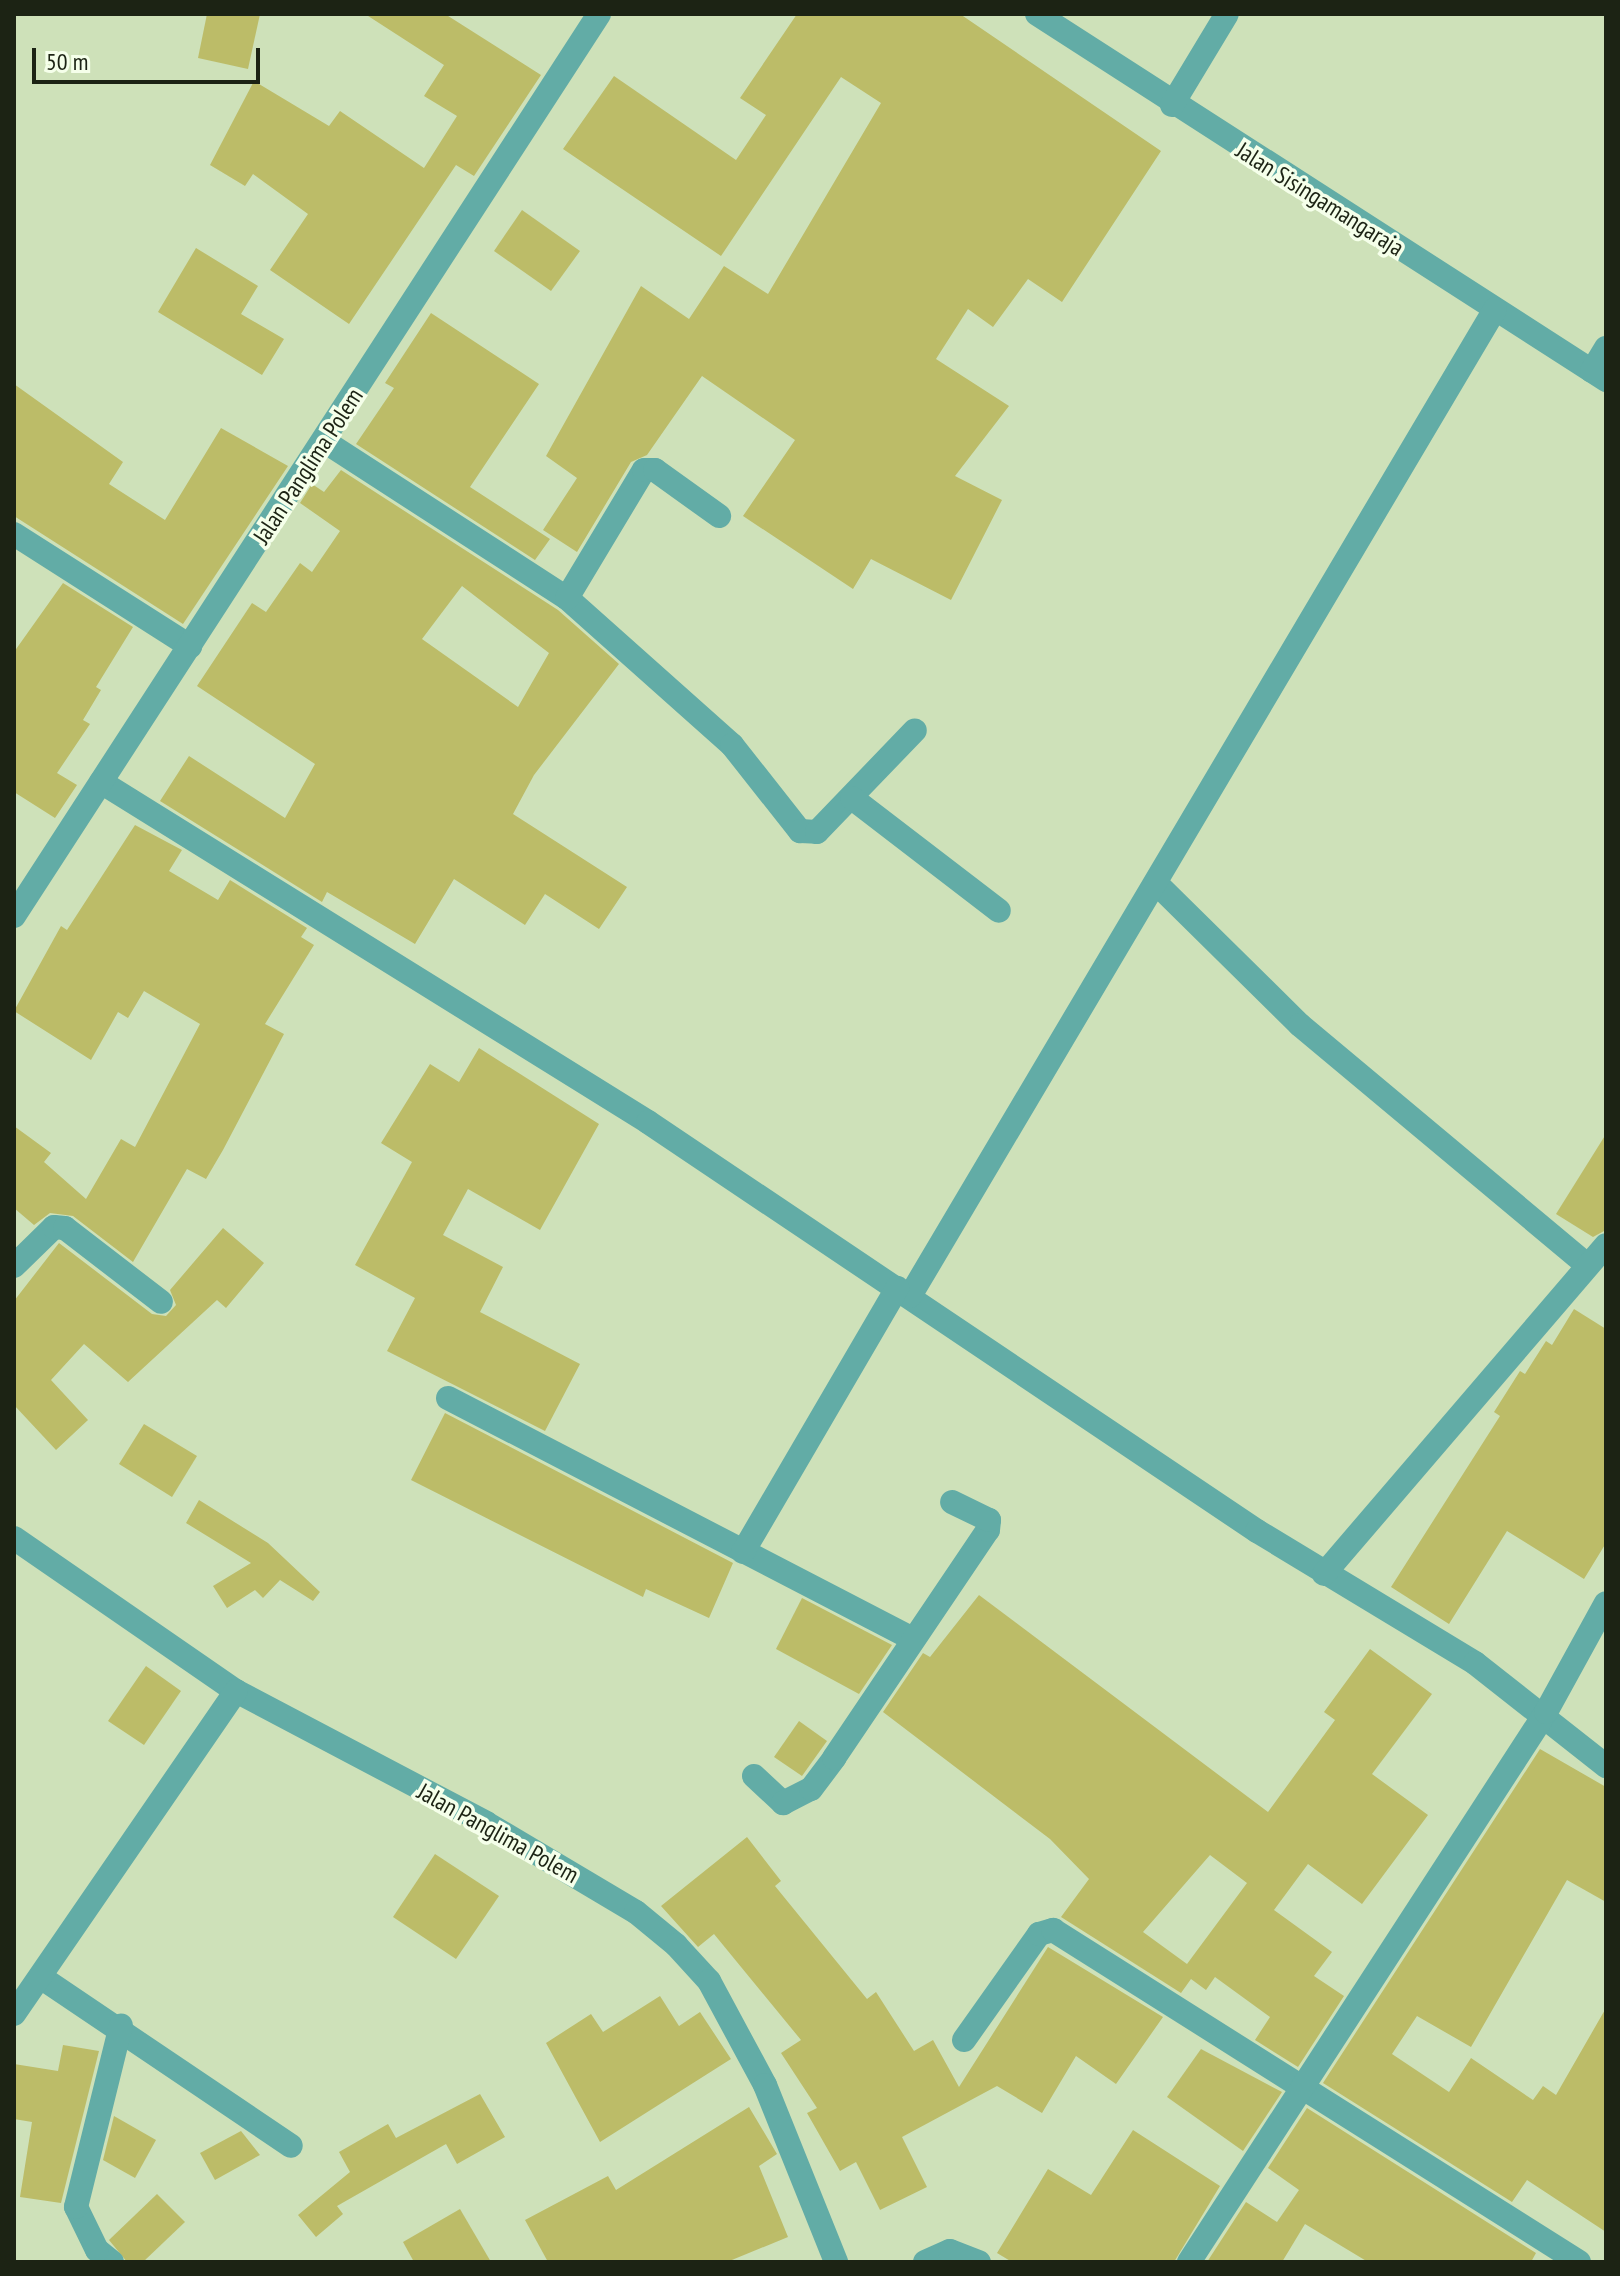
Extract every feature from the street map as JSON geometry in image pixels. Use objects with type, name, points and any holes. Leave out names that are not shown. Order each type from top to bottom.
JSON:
[{"type":"street","name":"Jalan Panglima Polem","points":[[14,916],[599,14]]},
{"type":"street","name":"Jalan Sisingamangaraja","points":[[1037,14],[1172,105],[1599,375]]},
{"type":"street","points":[[1172,105],[1227,14]]},
{"type":"street","points":[[743,1552],[1158,885],[1495,309]]},
{"type":"street","points":[[1599,375],[1606,348]]},
{"type":"street","points":[[324,441],[567,598],[732,745],[800,831],[817,832],[915,730]]},
{"type":"street","points":[[567,598],[644,470],[655,470],[719,516]]},
{"type":"street","points":[[14,534],[190,646]]},
{"type":"street","points":[[101,782],[648,1122],[1324,1574],[1546,1712],[1606,1766]]},
{"type":"street","points":[[852,798],[999,911]]},
{"type":"street","points":[[1158,885],[1300,1025],[1587,1265]]},
{"type":"street","points":[[14,1266],[54,1227],[65,1228],[161,1302]]},
{"type":"street","points":[[1324,1574],[1606,1245]]},
{"type":"street","points":[[448,1398],[909,1637]]},
{"type":"street","points":[[754,1776],[783,1803],[811,1789],[909,1637],[988,1530],[989,1520],[952,1502]]},
{"type":"street","name":"Jalan Panglima Polem","points":[[14,1538],[236,1691],[486,1823],[636,1912],[676,1945],[709,1981],[765,2085],[836,2262]]},
{"type":"street","points":[[1189,2262],[1298,2086],[1546,1712],[1606,1603]]},
{"type":"street","points":[[14,2014],[42,1978],[236,1691]]},
{"type":"street","points":[[964,2040],[1047,1929],[1298,2086],[1455,2178],[1579,2262]]},
{"type":"street","points":[[42,1978],[121,2025],[291,2146]]},
{"type":"street","points":[[112,2262],[97,2250],[76,2207],[121,2025]]},
{"type":"street","points":[[925,2262],[950,2251],[979,2262]]},
{"type":"building","points":[[207,14],[260,14],[248,69],[198,58]]},
{"type":"building","points":[[365,14],[445,14],[541,75],[474,176],[456,165],[349,324],[270,270],[308,214],[253,174],[245,186],[210,165],[254,81],[329,126],[340,111],[424,168],[457,116],[424,96],[444,65]]},
{"type":"building","points":[[797,14],[960,14],[1161,151],[1062,302],[1028,279],[993,327],[968,309],[936,359],[1009,406],[955,476],[1002,500],[951,600],[871,559],[853,589],[743,516],[795,440],[702,376],[647,455],[631,462],[577,552],[543,530],[577,478],[546,456],[641,286],[689,319],[724,266],[768,294],[881,103],[841,77],[721,256],[563,149],[614,76],[736,160],[766,115],[740,98]]},
{"type":"building","points":[[522,210],[580,251],[551,291],[494,251]]},
{"type":"building","points":[[196,248],[258,286],[241,314],[284,339],[262,375],[158,312]]},
{"type":"building","points":[[431,313],[539,384],[470,487],[550,539],[535,560],[356,444],[394,388],[385,383]]},
{"type":"building","points":[[14,384],[123,462],[109,484],[165,520],[221,428],[288,466],[183,624],[14,516]]},
{"type":"building","points":[[341,470],[558,610],[619,664],[534,775],[513,814],[627,887],[599,929],[545,894],[525,925],[454,879],[415,944],[327,892],[322,902],[160,801],[189,756],[285,818],[315,764],[197,686],[252,603],[266,612],[300,563],[312,572],[340,531],[300,503],[312,484],[324,492]],"holes":[[[462,586],[549,653],[518,707],[422,639]]]},
{"type":"building","points":[[63,583],[133,627],[96,687],[101,690],[83,720],[90,724],[57,773],[77,785],[55,818],[14,792],[14,652]]},
{"type":"building","points":[[135,825],[182,850],[169,871],[218,900],[230,880],[307,928],[301,937],[314,945],[265,1024],[284,1034],[223,1150],[206,1179],[187,1169],[133,1262],[73,1216],[50,1213],[34,1225],[14,1208],[14,1126],[51,1153],[44,1162],[86,1199],[121,1139],[135,1147],[200,1024],[144,991],[128,1018],[118,1012],[91,1060],[14,1011],[61,926],[67,930]]},
{"type":"building","points":[[479,1048],[599,1124],[540,1230],[468,1189],[443,1235],[503,1267],[480,1312],[580,1364],[545,1431],[387,1351],[415,1298],[355,1265],[412,1162],[381,1143],[430,1064],[459,1082]]},
{"type":"building","points":[[1606,1134],[1606,1230],[1593,1237],[1556,1214]]},
{"type":"building","points":[[223,1228],[264,1263],[226,1308],[217,1300],[128,1382],[84,1344],[51,1380],[88,1420],[56,1450],[14,1405],[14,1301],[59,1243],[152,1314],[166,1316],[176,1305],[170,1290]]},
{"type":"building","points":[[1574,1309],[1606,1329],[1606,1543],[1584,1579],[1507,1531],[1449,1624],[1391,1587],[1500,1416],[1494,1412],[1520,1371],[1525,1374],[1546,1341],[1552,1345]]},
{"type":"building","points":[[445,1413],[733,1563],[709,1618],[646,1589],[643,1597],[411,1480]]},
{"type":"building","points":[[144,1424],[197,1456],[172,1497],[119,1464]]},
{"type":"building","points":[[199,1500],[268,1543],[320,1592],[313,1601],[280,1580],[263,1598],[255,1590],[227,1608],[213,1586],[251,1563],[186,1523]]},
{"type":"building","points":[[979,1595],[1268,1812],[1335,1720],[1324,1712],[1370,1649],[1432,1694],[1372,1774],[1428,1815],[1362,1904],[1308,1864],[1274,1910],[1332,1952],[1314,1976],[1344,1996],[1298,2067],[1255,2040],[1270,2017],[1215,1977],[1206,1990],[1191,1979],[1181,1993],[1061,1917],[1089,1879],[1050,1839],[883,1712],[923,1653],[930,1657]],"holes":[[[1210,1855],[1247,1883],[1187,1964],[1143,1932]]]},
{"type":"building","points":[[802,1598],[892,1645],[859,1694],[776,1649]]},
{"type":"building","points":[[146,1666],[181,1691],[144,1745],[108,1721]]},
{"type":"building","points":[[799,1721],[827,1741],[802,1776],[774,1757]]},
{"type":"building","points":[[1540,1749],[1606,1787],[1606,1902],[1567,1880],[1471,2047],[1417,2016],[1392,2054],[1449,2092],[1471,2058],[1533,2100],[1543,2086],[1556,2095],[1606,2008],[1606,2232],[1527,2180],[1512,2202],[1323,2083]]},
{"type":"building","points":[[747,1837],[781,1881],[775,1886],[867,1999],[876,1992],[914,2051],[933,2040],[959,2087],[1048,1947],[1163,2017],[1116,2084],[1076,2056],[1042,2113],[997,2086],[902,2137],[927,2187],[880,2210],[856,2162],[840,2171],[807,2113],[817,2108],[781,2053],[801,2040],[714,1934],[698,1947],[661,1906]]},
{"type":"building","points":[[435,1854],[499,1896],[456,1959],[393,1917]]},
{"type":"building","points":[[660,1996],[679,2026],[700,2012],[731,2059],[600,2142],[546,2043],[591,2014],[603,2032]]},
{"type":"building","points":[[63,2045],[99,2051],[61,2203],[20,2197],[32,2122],[14,2119],[14,2064],[58,2071]]},
{"type":"building","points":[[1201,2049],[1282,2092],[1243,2151],[1167,2097]]},
{"type":"building","points":[[480,2094],[505,2137],[457,2164],[446,2144],[337,2206],[343,2214],[316,2237],[298,2215],[350,2172],[339,2152],[388,2124],[396,2138]]},
{"type":"building","points":[[749,2107],[777,2154],[759,2166],[788,2237],[727,2262],[548,2262],[525,2220],[608,2176],[616,2190]]},
{"type":"building","points":[[1307,2108],[1536,2253],[1531,2262],[1368,2262],[1305,2224],[1282,2262],[1207,2262],[1246,2202],[1277,2222],[1299,2190],[1268,2168]]},
{"type":"building","points":[[114,2116],[156,2140],[135,2178],[103,2160]]},
{"type":"building","points":[[1133,2130],[1220,2186],[1174,2262],[1012,2262],[997,2253],[1048,2169],[1091,2195]]},
{"type":"building","points":[[241,2131],[260,2155],[215,2180],[200,2153]]},
{"type":"building","points":[[157,2194],[185,2222],[143,2262],[127,2262],[109,2240]]},
{"type":"building","points":[[460,2209],[491,2262],[414,2262],[403,2242]]}]
